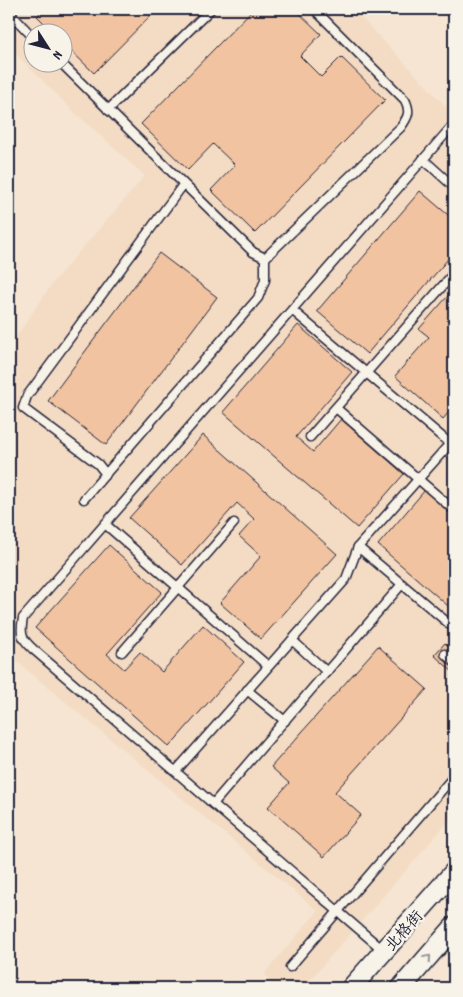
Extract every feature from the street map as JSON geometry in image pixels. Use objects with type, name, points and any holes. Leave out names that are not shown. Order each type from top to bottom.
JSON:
[{"type":"street","name":"北格街","points":[[352,988],[454,872]]},
{"type":"street","points":[[401,988],[454,927]]},
{"type":"lane","points":[[108,110],[210,9]]},
{"type":"lane","points":[[84,499],[258,298],[265,280],[265,258],[401,127],[408,117],[409,109],[405,100],[314,9]]},
{"type":"lane","points":[[9,12],[22,26]]},
{"type":"lane","points":[[70,72],[253,252],[265,258]]},
{"type":"lane","points":[[384,951],[26,643],[20,631],[23,618],[454,124]]},
{"type":"lane","points":[[424,159],[454,187]]},
{"type":"lane","points":[[106,474],[98,464],[23,408],[27,396],[183,185]]},
{"type":"lane","points":[[310,437],[454,273]]},
{"type":"lane","points":[[176,771],[346,579],[358,547],[418,479],[453,443],[292,310]]},
{"type":"lane","points":[[336,408],[454,510]]},
{"type":"lane","points":[[122,652],[234,523]]},
{"type":"lane","points":[[106,524],[268,666]]},
{"type":"lane","points":[[358,547],[454,628]]},
{"type":"lane","points":[[214,804],[402,584]]},
{"type":"lane","points":[[292,640],[327,672]]},
{"type":"lane","points":[[445,654],[454,662]]},
{"type":"lane","points":[[247,690],[285,721]]},
{"type":"lane","points":[[290,967],[454,776]]},
{"type":"shaded area","points":[[9,9],[353,9],[454,115],[454,815],[303,988],[274,988],[265,973],[318,911],[9,655],[9,347],[55,280],[145,176],[68,106],[34,72],[72,72],[72,22],[22,22],[22,60],[9,47]]},
{"type":"building","points":[[44,9],[157,9],[94,73],[72,52],[72,22],[43,22],[37,16]]},
{"type":"building","points":[[253,9],[295,9],[321,34],[300,56],[321,77],[341,57],[385,100],[255,233],[211,190],[235,165],[213,144],[188,170],[141,124]]},
{"type":"building","points":[[420,191],[454,220],[454,252],[367,354],[317,311]]},
{"type":"building","points":[[159,253],[217,297],[106,445],[48,401]]},
{"type":"building","points":[[454,289],[454,406],[443,419],[395,376],[429,337],[419,329]]},
{"type":"building","points":[[298,325],[352,372],[296,437],[313,452],[341,419],[404,474],[357,528],[223,412]]},
{"type":"building","points":[[203,435],[337,554],[261,639],[220,603],[261,556],[239,536],[254,519],[237,503],[182,565],[129,518]]},
{"type":"building","points":[[425,490],[454,515],[454,611],[378,545]]},
{"type":"building","points":[[109,545],[162,592],[107,654],[124,669],[140,652],[162,672],[203,625],[244,662],[169,747],[35,628]]},
{"type":"building","points":[[445,643],[454,652],[454,673],[434,655]]},
{"type":"building","points":[[378,646],[427,689],[335,792],[361,815],[324,857],[268,807],[289,783],[271,767]]}]
